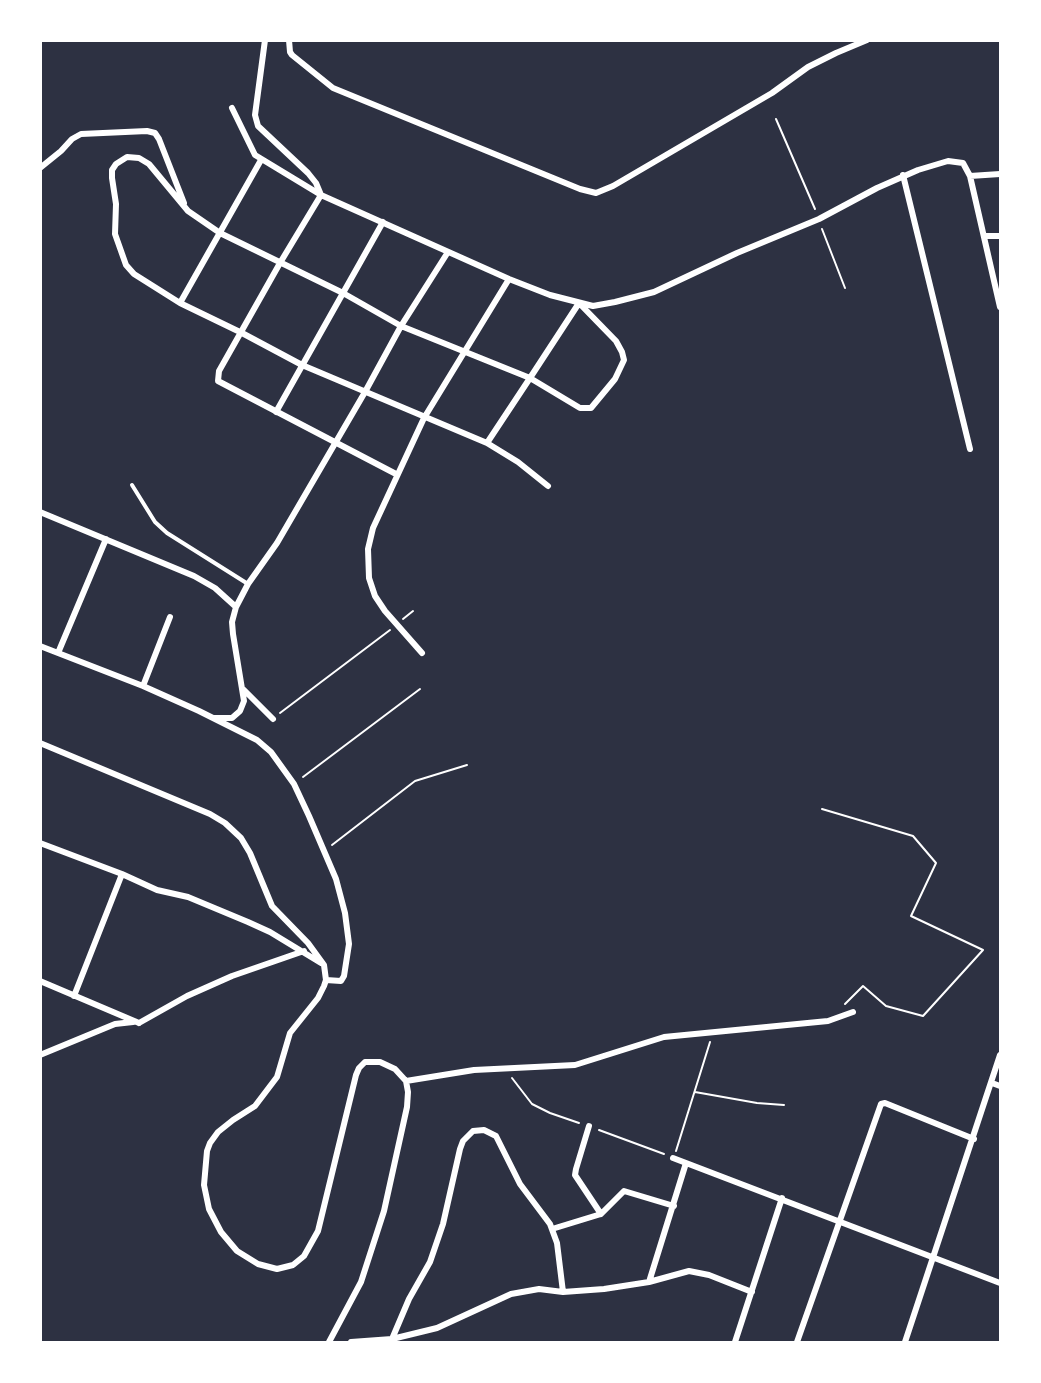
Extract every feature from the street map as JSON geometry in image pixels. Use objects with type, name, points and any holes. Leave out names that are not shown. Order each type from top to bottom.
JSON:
[{"type":"street","points":[[265,40],[255,115],[258,126],[308,173],[316,183],[321,195]]},
{"type":"street","points":[[289,40],[292,55],[333,88],[580,189],[596,193],[613,186],[772,93],[808,67],[867,40]]},
{"type":"street","points":[[232,108],[253,152],[261,160],[321,195],[550,296],[593,306],[605,305],[654,291],[819,219],[903,175],[948,161],[963,163],[970,176],[1000,307]]},
{"type":"street","points":[[40,168],[62,151],[72,139],[81,134],[147,131],[155,134],[159,139],[188,212]]},
{"type":"street","points":[[548,486],[518,462],[487,443],[302,365],[180,303],[134,274],[126,265],[115,234],[116,204],[112,170],[120,160],[127,157],[139,158],[149,164],[188,212],[220,233],[343,293],[401,326],[530,378],[580,408],[591,408],[615,379],[624,360],[616,341],[579,303]]},
{"type":"street","points":[[180,303],[261,160]]},
{"type":"street","points":[[970,176],[1000,174]]},
{"type":"street","points":[[903,175],[970,449]]},
{"type":"street","points":[[321,195],[219,371],[218,381],[396,474]]},
{"type":"street","points":[[276,412],[383,222]]},
{"type":"street","points":[[985,236],[1000,236]]},
{"type":"street","points":[[213,718],[232,718],[240,711],[244,701],[233,634],[232,622],[236,607],[248,584],[277,543],[401,326],[448,252]]},
{"type":"street","points":[[422,653],[375,596],[369,578],[368,549],[373,528],[396,474],[424,418],[509,279]]},
{"type":"street","points":[[487,443],[579,303]]},
{"type":"street","points":[[40,512],[194,576],[215,588],[236,607]]},
{"type":"street","points":[[58,653],[106,539]]},
{"type":"street","points":[[143,686],[170,618]]},
{"type":"street","points":[[40,646],[143,686],[213,718],[256,740],[271,752],[294,784],[336,879],[345,913],[349,944],[343,980],[326,980]]},
{"type":"street","points":[[243,688],[273,719]]},
{"type":"street","points":[[40,743],[210,814],[225,823],[241,838],[250,852],[272,906],[308,943],[324,965],[326,980],[318,998],[290,1033],[277,1077],[255,1106],[223,1127],[210,1143],[204,1173],[206,1198],[214,1221],[226,1240],[248,1259],[268,1268],[286,1268],[304,1256],[318,1231],[359,1068],[365,1062],[380,1062],[395,1069],[406,1081],[407,1107],[384,1211],[361,1282],[329,1342]]},
{"type":"street","points":[[40,843],[122,874],[157,890],[188,897],[248,922],[304,951],[324,965]]},
{"type":"street","points":[[74,996],[122,874]]},
{"type":"street","points":[[40,1055],[115,1024],[139,1023],[196,992],[232,976],[304,951]]},
{"type":"street","points":[[40,981],[139,1023]]},
{"type":"street","points":[[406,1081],[474,1070],[575,1065],[664,1037],[828,1021],[853,1012]]},
{"type":"street","points":[[905,1342],[1000,1055]]},
{"type":"street","points":[[992,1083],[1000,1086]]},
{"type":"street","points":[[797,1342],[881,1104],[885,1103],[974,1139]]},
{"type":"street","points":[[589,1126],[575,1175],[601,1214]]},
{"type":"street","points":[[392,1339],[430,1262],[443,1224],[463,1141],[468,1134],[477,1130],[484,1130],[496,1136],[520,1184],[552,1229],[557,1242],[563,1292]]},
{"type":"street","points":[[673,1158],[1000,1283]]},
{"type":"street","points":[[649,1282],[686,1163]]},
{"type":"street","points":[[552,1229],[601,1214],[624,1191],[674,1206]]},
{"type":"street","points":[[735,1342],[782,1198]]},
{"type":"street","points":[[351,1342],[392,1339],[437,1328],[511,1294],[539,1289],[563,1292],[604,1289],[649,1282],[688,1271],[709,1275],[752,1292]]},
{"type":"lane","points":[[132,485],[155,522],[167,533],[248,584]]},
{"type":"path","points":[[776,119],[819,219],[845,288]]},
{"type":"path","points":[[273,719],[413,611]]},
{"type":"path","points":[[294,784],[420,689]]},
{"type":"path","points":[[324,851],[415,781],[467,765]]},
{"type":"path","points":[[822,809],[914,837],[936,863],[911,916],[983,950],[923,1016],[886,1006],[863,986],[842,1007]]},
{"type":"path","points":[[505,1069],[532,1104],[549,1113],[673,1158],[713,1033]]},
{"type":"path","points":[[695,1092],[757,1103],[784,1105]]}]
